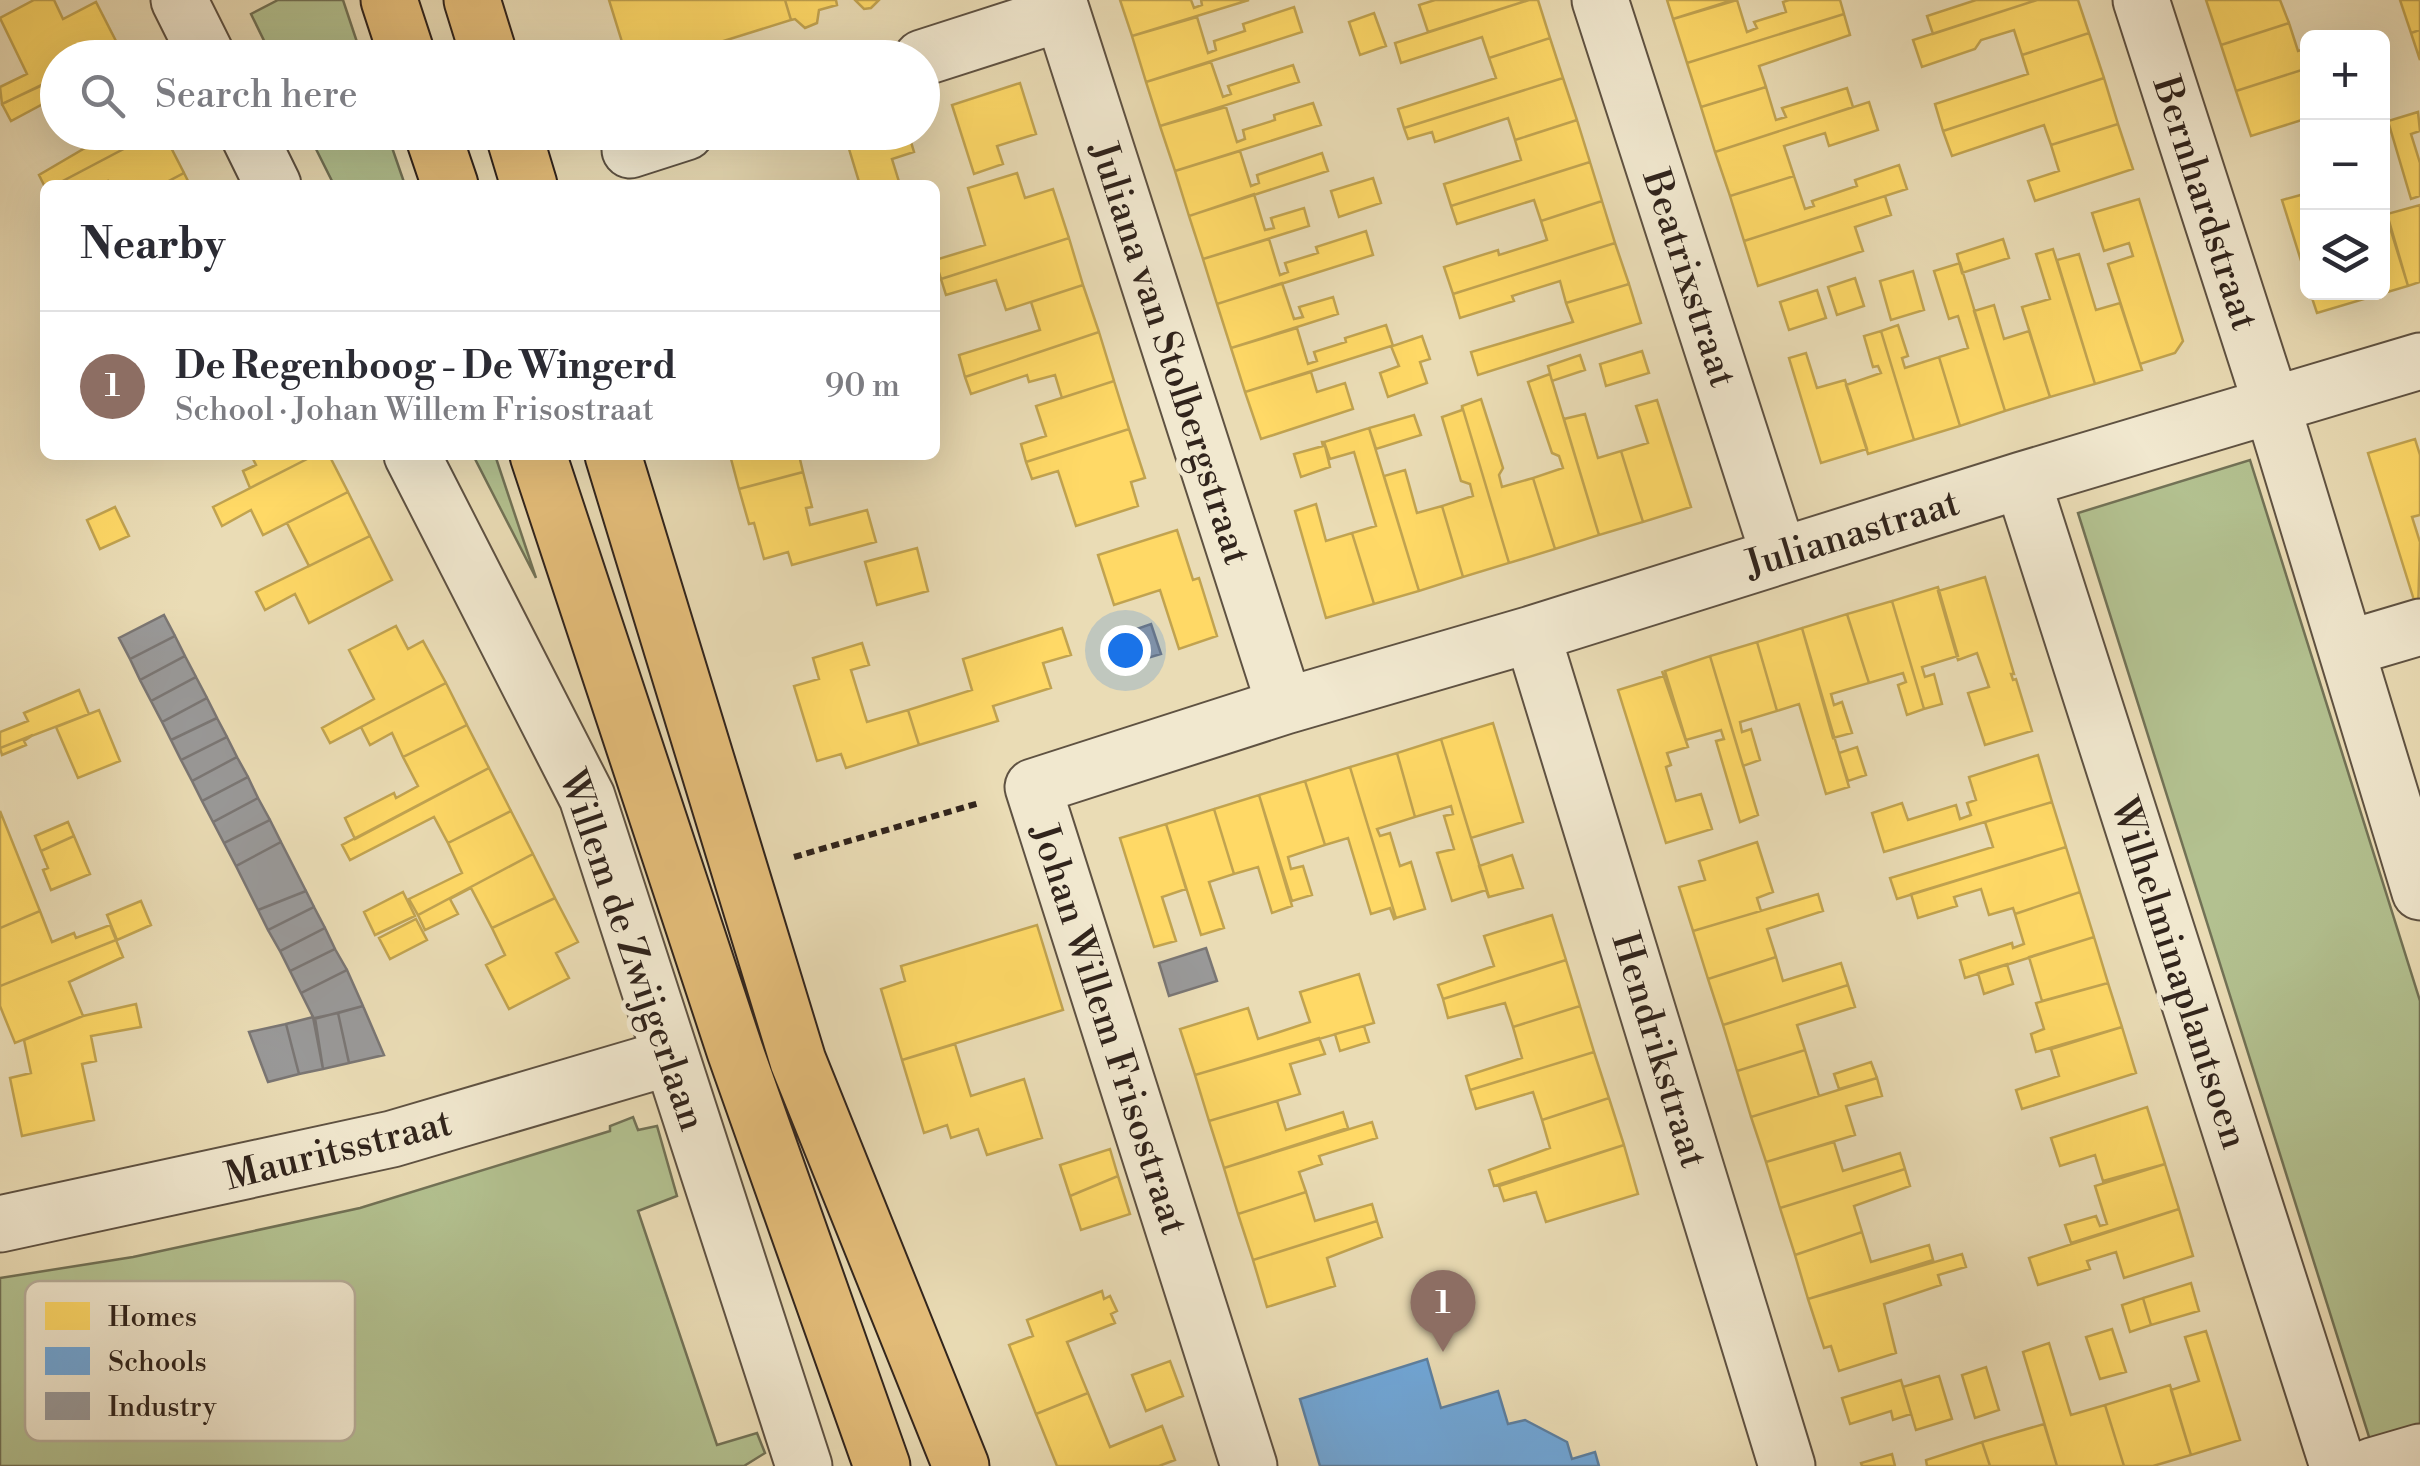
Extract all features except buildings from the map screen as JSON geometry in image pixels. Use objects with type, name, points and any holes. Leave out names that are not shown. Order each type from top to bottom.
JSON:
[{"type":"main road","points":[[389,0],[402,40]]},
{"type":"main road","points":[[472,0],[484,40]]},
{"type":"main road","points":[[438,150],[448,180]]},
{"type":"main road","points":[[518,150],[527,180]]},
{"type":"main road","name":"Willem de Zwijgerlaan","points":[[540,460],[735,1052],[882,1466]]},
{"type":"main road","points":[[614,460],[798,1060],[961,1466]]},
{"type":"street","points":[[178,0],[199,40]]},
{"type":"street","name":"Beatrixstraat","points":[[1600,0],[1779,555]]},
{"type":"street","name":"Bernhardstraat","points":[[2141,0],[2272,406]]},
{"type":"street","points":[[940,51],[1060,6]]},
{"type":"street","name":"Juliana van Stolbergstraat","points":[[1060,6],[1285,706]]},
{"type":"street","points":[[256,150],[271,180]]},
{"type":"street","name":"Julianastraat","points":[[1285,706],[2420,361]]},
{"type":"street","points":[[2272,406],[2346,649],[2405,790],[2420,892]]},
{"type":"street","name":"Willem de Zwijgerlaan","points":[[415,460],[587,796],[804,1466]]},
{"type":"street","name":"Wilhelminaplantsoen","points":[[2022,480],[2338,1466]]},
{"type":"street","points":[[2346,649],[2420,627]]},
{"type":"street","name":"Hendrikstraat","points":[[1532,634],[1787,1466]]},
{"type":"street","name":"Johan Willem Frisostraat","points":[[1249,1466],[1033,787],[1285,706]]},
{"type":"street","name":"Mauritsstraat","points":[[0,1224],[392,1139],[672,1058]]},
{"type":"street","points":[[2372,1466],[2420,1452]]},
{"type":"path","points":[[787,860],[1033,787]]},
{"type":"green space","points":[[278,0],[343,0],[356,40],[264,40],[251,14]]},
{"type":"green space","points":[[316,150],[393,150],[403,180],[332,180]]},
{"type":"green space","points":[[476,460],[497,460],[536,578]]},
{"type":"green space","points":[[2250,460],[2420,1001],[2420,1441],[2375,1456],[2078,513]]},
{"type":"green space","points":[[633,1117],[638,1130],[657,1126],[677,1196],[638,1211],[717,1445],[757,1433],[765,1453],[744,1466],[0,1466],[0,1278],[133,1257],[360,1208],[610,1131],[610,1126]]},
{"type":"place","name":"De Regenboog - De Wingerd","points":[[1443,1352]]}]
